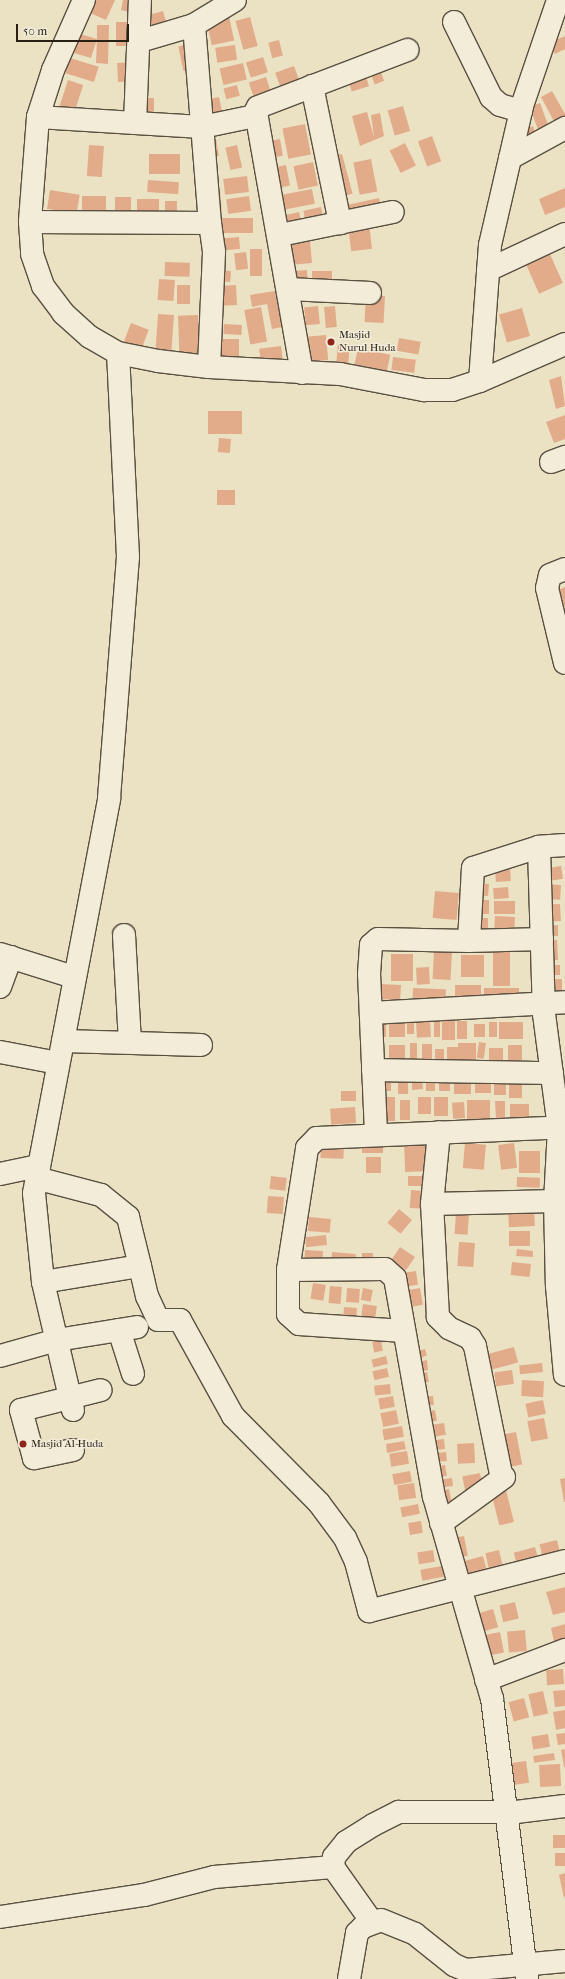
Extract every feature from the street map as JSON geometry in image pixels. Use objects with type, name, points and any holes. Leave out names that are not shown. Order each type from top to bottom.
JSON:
[{"type":"street","points":[[84,0],[53,70],[38,117],[30,222],[32,254],[43,286],[63,313],[90,337],[118,353],[209,368],[340,374],[424,390],[452,390],[480,381],[565,344]]},
{"type":"street","points":[[135,123],[140,41],[140,0]]},
{"type":"street","points":[[140,41],[194,25],[235,0]]},
{"type":"street","points":[[480,381],[490,246],[521,111],[558,0]]},
{"type":"street","points":[[454,22],[491,97],[500,105],[521,111]]},
{"type":"street","points":[[194,25],[210,223],[214,252],[209,368]]},
{"type":"street","points":[[302,373],[280,235],[255,116],[258,107],[407,50]]},
{"type":"street","points":[[312,86],[340,223]]},
{"type":"street","points":[[38,117],[202,127],[255,116]]},
{"type":"street","points":[[510,158],[565,128]]},
{"type":"street","points":[[280,235],[393,212]]},
{"type":"street","points":[[30,222],[210,223]]},
{"type":"street","points":[[488,270],[565,234]]},
{"type":"street","points":[[288,289],[370,293]]},
{"type":"street","points":[[71,1404],[43,1282],[33,1210],[37,1172],[109,798],[128,557],[118,353]]},
{"type":"street","points":[[565,569],[550,575],[547,588],[565,663]]},
{"type":"street","points":[[469,941],[473,868],[539,847],[565,845]]},
{"type":"street","points":[[539,847],[544,1005],[552,1073],[562,1128],[555,1200],[565,1375]]},
{"type":"street","points":[[124,935],[130,1042]]},
{"type":"street","points":[[376,1134],[369,958],[373,941],[542,939]]},
{"type":"street","points":[[0,987],[6,956],[74,977]]},
{"type":"street","points":[[371,1013],[544,1005],[565,1002]]},
{"type":"street","points":[[63,1041],[201,1045]]},
{"type":"street","points":[[0,1052],[58,1063]]},
{"type":"street","points":[[373,1070],[552,1073]]},
{"type":"street","points":[[404,1331],[298,1324],[288,1314],[288,1270],[307,1148],[317,1138],[323,1136],[562,1128]]},
{"type":"street","points":[[439,1132],[432,1204],[438,1317],[449,1328],[470,1338],[475,1346],[502,1475],[441,1523]]},
{"type":"street","points":[[0,1174],[37,1172],[101,1195],[128,1217],[147,1296],[158,1320],[180,1320],[233,1416],[319,1503],[345,1538],[356,1562],[369,1611],[460,1590],[565,1562]]},
{"type":"street","points":[[432,1204],[555,1200]]},
{"type":"street","points":[[43,1282],[140,1266]]},
{"type":"street","points":[[288,1270],[390,1270],[395,1278],[441,1523],[486,1680],[507,1810],[527,1972]]},
{"type":"street","points":[[0,1356],[57,1340],[128,1329],[133,1374]]},
{"type":"street","points":[[73,1450],[34,1458],[21,1410],[71,1404],[101,1390]]},
{"type":"street","points":[[486,1680],[565,1650]]},
{"type":"street","points":[[372,1922],[333,1867],[334,1857],[346,1842],[399,1812],[507,1810],[565,1806]]},
{"type":"street","points":[[0,1917],[144,1895],[214,1876],[333,1867]]},
{"type":"street","points":[[349,1979],[357,1933],[372,1922],[391,1921],[415,1934],[454,1965],[466,1970],[527,1972],[565,1961]]},
{"type":"building","points":[[96,0],[115,0],[106,20],[90,13]]},
{"type":"building","points":[[123,0],[132,0],[129,12],[121,10]]},
{"type":"building","points":[[163,11],[168,29],[147,35],[142,17]]},
{"type":"building","points":[[229,16],[234,40],[212,45],[207,21]]},
{"type":"building","points":[[250,17],[258,46],[243,50],[236,21]]},
{"type":"building","points":[[116,22],[131,22],[131,46],[116,46]]},
{"type":"building","points":[[97,25],[109,25],[108,64],[96,63]]},
{"type":"building","points":[[80,34],[97,39],[91,58],[74,53]]},
{"type":"building","points":[[565,36],[565,49],[555,54],[549,43]]},
{"type":"building","points":[[279,40],[283,56],[272,58],[268,43]]},
{"type":"building","points":[[190,44],[195,68],[183,71],[178,46]]},
{"type":"building","points":[[235,45],[237,60],[217,63],[215,48]]},
{"type":"building","points":[[263,57],[268,72],[251,78],[246,63]]},
{"type":"building","points":[[70,58],[99,67],[94,82],[65,73]]},
{"type":"building","points":[[142,60],[150,61],[145,98],[137,97]]},
{"type":"building","points":[[136,62],[137,81],[118,82],[117,63]]},
{"type":"building","points":[[243,63],[247,80],[223,85],[220,68]]},
{"type":"building","points":[[378,65],[384,81],[375,84],[369,69]]},
{"type":"building","points":[[294,66],[301,85],[282,92],[275,73]]},
{"type":"building","points":[[364,70],[369,86],[352,92],[347,75]]},
{"type":"building","points":[[266,77],[272,96],[255,102],[249,83]]},
{"type":"building","points":[[68,80],[83,85],[74,114],[58,109]]},
{"type":"building","points":[[237,85],[240,96],[226,99],[223,89]]},
{"type":"building","points":[[552,91],[565,114],[565,120],[556,125],[541,97]]},
{"type":"building","points":[[219,97],[222,111],[207,114],[204,100]]},
{"type":"building","points":[[141,98],[154,98],[154,116],[141,116]]},
{"type":"building","points":[[540,103],[549,128],[539,132],[530,107]]},
{"type":"building","points":[[403,106],[410,131],[395,135],[388,110]]},
{"type":"building","points":[[367,112],[374,137],[371,115],[380,113],[384,136],[360,146],[352,116]]},
{"type":"building","points":[[305,124],[311,154],[288,159],[282,128]]},
{"type":"building","points":[[533,126],[536,135],[522,139],[519,131]]},
{"type":"building","points":[[432,136],[441,161],[427,167],[418,141]]},
{"type":"building","points":[[216,139],[219,156],[208,158],[205,141]]},
{"type":"building","points":[[280,139],[283,156],[266,159],[263,142]]},
{"type":"building","points":[[405,143],[416,165],[401,173],[390,150]]},
{"type":"building","points":[[89,145],[104,146],[102,177],[87,176]]},
{"type":"building","points":[[237,145],[242,167],[230,170],[225,148]]},
{"type":"building","points":[[149,154],[180,154],[180,174],[149,174]]},
{"type":"building","points":[[342,154],[353,194],[342,196],[331,157]]},
{"type":"building","points":[[371,159],[377,191],[360,195],[353,162]]},
{"type":"building","points":[[313,162],[318,185],[298,190],[293,166]]},
{"type":"building","points":[[286,165],[290,186],[275,188],[271,168]]},
{"type":"building","points":[[247,176],[249,192],[225,195],[223,179]]},
{"type":"building","points":[[148,180],[179,182],[178,194],[147,192]]},
{"type":"building","points":[[565,188],[565,207],[545,215],[539,199]]},
{"type":"building","points":[[312,189],[315,204],[283,210],[281,195]]},
{"type":"building","points":[[50,190],[80,195],[77,213],[47,209]]},
{"type":"building","points":[[211,190],[220,190],[222,212],[212,213]]},
{"type":"building","points":[[82,196],[106,196],[106,216],[82,216]]},
{"type":"building","points":[[249,196],[251,211],[228,214],[226,199]]},
{"type":"building","points":[[115,197],[131,197],[131,214],[115,214]]},
{"type":"building","points":[[379,198],[382,212],[345,220],[342,206]]},
{"type":"building","points":[[137,199],[159,199],[159,216],[137,216]]},
{"type":"building","points":[[165,201],[177,201],[177,217],[165,217]]},
{"type":"building","points":[[321,207],[324,221],[306,224],[303,211]]},
{"type":"building","points":[[299,212],[302,225],[285,228],[282,216]]},
{"type":"building","points":[[219,218],[253,218],[253,233],[219,233]]},
{"type":"building","points":[[369,224],[372,249],[351,251],[348,227]]},
{"type":"building","points":[[239,237],[240,249],[225,250],[224,238]]},
{"type":"building","points":[[310,240],[312,263],[286,265],[284,242]]},
{"type":"building","points":[[250,249],[262,249],[262,276],[250,276]]},
{"type":"building","points":[[246,252],[248,269],[236,270],[234,253]]},
{"type":"building","points":[[549,252],[563,283],[539,294],[525,263]]},
{"type":"building","points":[[165,262],[190,263],[189,277],[165,276]]},
{"type":"building","points":[[216,270],[231,271],[230,282],[215,281]]},
{"type":"building","points":[[307,270],[308,285],[290,286],[289,271]]},
{"type":"building","points":[[312,271],[332,271],[332,284],[312,284]]},
{"type":"building","points":[[159,279],[175,280],[173,301],[158,300]]},
{"type":"building","points":[[177,285],[190,285],[190,304],[177,304]]},
{"type":"building","points":[[236,285],[237,305],[217,306],[216,286]]},
{"type":"building","points":[[275,291],[282,327],[272,329],[267,304],[252,307],[250,295]]},
{"type":"building","points":[[366,295],[385,296],[384,323],[365,322]]},
{"type":"building","points":[[318,306],[320,324],[306,325],[304,307]]},
{"type":"building","points":[[335,306],[337,327],[326,328],[324,307]]},
{"type":"building","points":[[261,307],[267,341],[250,344],[244,310]]},
{"type":"building","points":[[522,308],[530,336],[507,342],[499,315]]},
{"type":"building","points":[[158,314],[174,315],[171,357],[155,356]]},
{"type":"building","points":[[198,315],[199,353],[179,354],[178,316]]},
{"type":"building","points":[[131,323],[149,330],[139,355],[121,348]]},
{"type":"building","points":[[224,324],[242,325],[241,335],[223,334]]},
{"type":"building","points":[[326,335],[328,360],[308,362],[306,337]]},
{"type":"building","points":[[399,338],[421,342],[418,355],[397,351]]},
{"type":"building","points":[[216,339],[239,339],[239,358],[216,358]]},
{"type":"building","points":[[338,343],[350,344],[347,373],[335,372]]},
{"type":"building","points":[[281,346],[283,363],[261,366],[259,349]]},
{"type":"building","points":[[358,348],[390,355],[387,371],[354,365]]},
{"type":"building","points":[[393,357],[416,360],[414,373],[391,370]]},
{"type":"building","points":[[561,376],[565,406],[556,409],[549,380]]},
{"type":"building","points":[[208,411],[242,411],[242,434],[208,434]]},
{"type":"building","points":[[565,415],[565,439],[554,443],[546,422]]},
{"type":"building","points":[[219,438],[231,439],[230,453],[218,452]]},
{"type":"building","points":[[217,490],[235,490],[235,505],[217,505]]},
{"type":"building","points":[[565,587],[565,608],[558,590]]},
{"type":"building","points":[[561,866],[563,879],[543,882],[541,869]]},
{"type":"building","points":[[510,868],[511,881],[496,882],[495,869]]},
{"type":"building","points":[[475,883],[489,884],[488,896],[474,895]]},
{"type":"building","points":[[544,884],[561,885],[560,900],[543,899]]},
{"type":"building","points":[[508,887],[509,898],[494,899],[493,888]]},
{"type":"building","points":[[435,891],[459,893],[457,920],[433,918]]},
{"type":"building","points":[[472,900],[489,900],[489,914],[472,914]]},
{"type":"building","points":[[494,901],[515,901],[515,914],[494,914]]},
{"type":"building","points":[[560,904],[561,921],[545,922],[544,905]]},
{"type":"building","points":[[495,916],[515,917],[514,937],[494,936]]},
{"type":"building","points":[[472,918],[488,918],[488,937],[472,937]]},
{"type":"building","points":[[558,925],[558,936],[546,936],[545,926]]},
{"type":"building","points":[[557,940],[558,960],[544,961],[543,941]]},
{"type":"building","points":[[493,950],[510,950],[510,986],[493,986]]},
{"type":"building","points":[[434,951],[452,952],[451,980],[433,979]]},
{"type":"building","points":[[391,954],[413,954],[413,981],[391,981]]},
{"type":"building","points":[[461,955],[484,955],[484,977],[461,977]]},
{"type":"building","points":[[545,965],[560,965],[560,975],[545,975]]},
{"type":"building","points":[[429,967],[430,984],[417,985],[416,968]]},
{"type":"building","points":[[546,979],[562,979],[562,994],[546,994]]},
{"type":"building","points":[[380,984],[401,985],[400,1000],[379,999]]},
{"type":"building","points":[[455,985],[481,985],[481,1003],[455,1003]]},
{"type":"building","points":[[413,988],[446,989],[446,1000],[413,999]]},
{"type":"building","points":[[484,988],[519,988],[519,1001],[484,1001]]},
{"type":"building","points":[[407,1016],[414,1016],[414,1034],[407,1034]]},
{"type":"building","points":[[386,1017],[386,1037],[375,1037]]},
{"type":"building","points":[[389,1017],[405,1017],[405,1037],[389,1037]]},
{"type":"building","points":[[430,1020],[431,1037],[417,1038],[416,1021]]},
{"type":"building","points":[[434,1021],[440,1021],[440,1037],[434,1037]]},
{"type":"building","points":[[442,1021],[455,1021],[455,1040],[442,1040]]},
{"type":"building","points":[[457,1021],[467,1021],[467,1039],[457,1039]]},
{"type":"building","points":[[489,1022],[497,1022],[497,1037],[489,1037]]},
{"type":"building","points":[[499,1022],[523,1022],[523,1039],[499,1039]]},
{"type":"building","points":[[474,1024],[485,1024],[485,1037],[474,1037]]},
{"type":"building","points":[[479,1042],[486,1043],[484,1059],[477,1058]]},
{"type":"building","points":[[410,1043],[417,1043],[417,1062],[410,1062]]},
{"type":"building","points":[[458,1043],[476,1043],[476,1063],[447,1064],[447,1047],[458,1047]]},
{"type":"building","points":[[422,1044],[432,1044],[432,1059],[422,1059]]},
{"type":"building","points":[[389,1045],[405,1045],[405,1062],[389,1062]]},
{"type":"building","points":[[508,1045],[522,1045],[522,1060],[508,1060]]},
{"type":"building","points":[[489,1048],[503,1048],[503,1062],[489,1062]]},
{"type":"building","points":[[435,1049],[444,1049],[444,1061],[435,1061]]},
{"type":"building","points":[[379,1076],[391,1076],[391,1091],[379,1091]]},
{"type":"building","points":[[439,1076],[450,1076],[450,1091],[439,1091]]},
{"type":"building","points":[[412,1077],[422,1077],[423,1089],[412,1090]]},
{"type":"building","points":[[475,1077],[491,1077],[491,1093],[475,1093]]},
{"type":"building","points":[[426,1078],[435,1078],[435,1091],[426,1091]]},
{"type":"building","points":[[398,1079],[408,1079],[408,1094],[398,1094]]},
{"type":"building","points":[[454,1080],[471,1080],[471,1094],[454,1094]]},
{"type":"building","points":[[509,1080],[522,1080],[522,1098],[509,1098]]},
{"type":"building","points":[[494,1082],[506,1082],[506,1095],[494,1095]]},
{"type":"building","points":[[341,1091],[356,1091],[356,1101],[341,1101]]},
{"type":"building","points":[[378,1097],[395,1097],[395,1121],[378,1121]]},
{"type":"building","points":[[418,1097],[431,1097],[431,1114],[418,1114]]},
{"type":"building","points":[[434,1097],[448,1097],[448,1116],[434,1116]]},
{"type":"building","points":[[400,1100],[410,1100],[410,1120],[400,1120]]},
{"type":"building","points":[[467,1100],[490,1100],[490,1121],[467,1121]]},
{"type":"building","points":[[495,1101],[505,1101],[505,1118],[496,1119]]},
{"type":"building","points":[[464,1102],[465,1118],[453,1119],[452,1103]]},
{"type":"building","points":[[510,1104],[529,1104],[529,1120],[510,1120]]},
{"type":"building","points":[[355,1107],[356,1123],[331,1125],[330,1109]]},
{"type":"building","points":[[432,1140],[433,1171],[405,1172],[404,1141]]},
{"type":"building","points":[[362,1142],[383,1142],[383,1153],[362,1153]]},
{"type":"building","points":[[321,1143],[344,1144],[343,1159],[320,1158]]},
{"type":"building","points":[[465,1143],[486,1145],[484,1170],[463,1168]]},
{"type":"building","points":[[514,1143],[517,1168],[501,1170],[498,1145]]},
{"type":"building","points":[[519,1151],[540,1151],[540,1173],[519,1173]]},
{"type":"building","points":[[366,1157],[381,1157],[381,1173],[366,1173]]},
{"type":"building","points":[[271,1176],[287,1178],[285,1191],[269,1189]]},
{"type":"building","points":[[408,1176],[425,1176],[425,1186],[408,1186]]},
{"type":"building","points":[[517,1177],[540,1178],[540,1188],[517,1187]]},
{"type":"building","points":[[411,1190],[424,1191],[423,1209],[410,1208]]},
{"type":"building","points":[[268,1196],[284,1197],[283,1214],[267,1213]]},
{"type":"building","points":[[399,1209],[412,1220],[400,1234],[387,1223]]},
{"type":"building","points":[[534,1209],[535,1226],[509,1227],[508,1210]]},
{"type":"building","points":[[456,1213],[469,1214],[468,1235],[455,1234]]},
{"type":"building","points":[[309,1217],[331,1219],[330,1233],[308,1231]]},
{"type":"building","points":[[509,1231],[530,1231],[530,1246],[509,1246]]},
{"type":"building","points":[[326,1235],[327,1245],[306,1247],[305,1237]]},
{"type":"building","points":[[459,1242],[475,1243],[473,1267],[457,1266]]},
{"type":"building","points":[[400,1247],[415,1257],[406,1270],[391,1260]]},
{"type":"building","points":[[517,1249],[533,1251],[533,1257],[516,1256]]},
{"type":"building","points":[[305,1250],[323,1251],[322,1261],[304,1260]]},
{"type":"building","points":[[332,1252],[356,1254],[355,1266],[331,1264]]},
{"type":"building","points":[[362,1253],[373,1253],[373,1263],[362,1263]]},
{"type":"building","points":[[512,1262],[531,1264],[530,1277],[511,1275]]},
{"type":"building","points":[[416,1271],[418,1285],[399,1288],[397,1274]]},
{"type":"building","points":[[313,1283],[326,1285],[323,1301],[310,1299]]},
{"type":"building","points":[[330,1286],[342,1287],[340,1304],[329,1303]]},
{"type":"building","points":[[347,1288],[360,1289],[359,1303],[346,1302]]},
{"type":"building","points":[[363,1288],[373,1290],[371,1302],[361,1300]]},
{"type":"building","points":[[420,1288],[423,1305],[403,1308],[400,1291]]},
{"type":"building","points":[[363,1304],[377,1306],[374,1326],[360,1324]]},
{"type":"building","points":[[344,1307],[357,1308],[356,1322],[343,1321]]},
{"type":"building","points":[[381,1340],[383,1351],[374,1352],[372,1342]]},
{"type":"building","points":[[514,1347],[518,1362],[492,1369],[488,1354]]},
{"type":"building","points":[[425,1349],[427,1356],[415,1359],[413,1352]]},
{"type":"building","points":[[386,1356],[388,1364],[373,1367],[371,1360]]},
{"type":"building","points":[[427,1360],[428,1370],[415,1372],[413,1363]]},
{"type":"building","points":[[542,1363],[543,1372],[520,1374],[519,1365]]},
{"type":"building","points":[[387,1368],[389,1377],[374,1380],[372,1371]]},
{"type":"building","points":[[512,1370],[514,1384],[496,1386],[494,1373]]},
{"type":"building","points":[[427,1372],[429,1382],[418,1384],[416,1374]]},
{"type":"building","points":[[522,1380],[544,1381],[543,1397],[521,1396]]},
{"type":"building","points":[[390,1384],[391,1394],[375,1396],[374,1386]]},
{"type":"building","points":[[393,1396],[395,1407],[380,1409],[378,1399]]},
{"type":"building","points":[[433,1396],[434,1405],[420,1406],[419,1397]]},
{"type":"building","points":[[543,1400],[546,1414],[528,1417],[525,1404]]},
{"type":"building","points":[[396,1410],[399,1424],[383,1427],[380,1413]]},
{"type":"building","points":[[435,1410],[437,1421],[424,1423],[422,1412]]},
{"type":"building","points":[[544,1418],[548,1439],[531,1442],[527,1421]]},
{"type":"building","points":[[444,1423],[446,1435],[425,1438],[423,1426]]},
{"type":"building","points":[[402,1426],[404,1437],[384,1440],[382,1429]]},
{"type":"building","points":[[516,1432],[522,1464],[508,1467],[501,1435]]},
{"type":"building","points":[[444,1439],[445,1449],[429,1451],[428,1441]]},
{"type":"building","points":[[404,1441],[406,1449],[387,1453],[386,1444]]},
{"type":"building","points":[[474,1443],[475,1463],[458,1464],[457,1444]]},
{"type":"building","points":[[407,1451],[409,1464],[391,1467],[389,1454]]},
{"type":"building","points":[[446,1452],[447,1461],[429,1463],[428,1454]]},
{"type":"building","points":[[445,1465],[447,1476],[437,1478],[435,1467]]},
{"type":"building","points":[[410,1471],[412,1482],[394,1485],[392,1474]]},
{"type":"building","points":[[480,1473],[483,1489],[465,1492],[462,1476]]},
{"type":"building","points":[[452,1478],[453,1486],[437,1488],[436,1480]]},
{"type":"building","points":[[565,1478],[565,1502],[564,1502],[560,1479]]},
{"type":"building","points":[[414,1483],[416,1498],[399,1500],[397,1485]]},
{"type":"building","points":[[505,1486],[514,1522],[499,1526],[490,1490]]},
{"type":"building","points":[[449,1489],[452,1504],[441,1506],[438,1491]]},
{"type":"building","points":[[418,1504],[420,1514],[402,1517],[400,1507]]},
{"type":"building","points":[[421,1521],[423,1533],[410,1535],[408,1523]]},
{"type":"building","points":[[464,1536],[468,1556],[457,1558],[453,1538]]},
{"type":"building","points":[[557,1540],[561,1556],[543,1560],[540,1544]]},
{"type":"building","points":[[535,1547],[539,1562],[518,1568],[514,1553]]},
{"type":"building","points":[[433,1550],[435,1562],[419,1564],[417,1553]]},
{"type":"building","points":[[499,1550],[503,1568],[489,1571],[485,1553]]},
{"type":"building","points":[[483,1556],[487,1571],[464,1578],[460,1562]]},
{"type":"building","points":[[442,1566],[444,1577],[422,1581],[420,1570]]},
{"type":"building","points":[[565,1587],[565,1612],[553,1615],[546,1592]]},
{"type":"building","points":[[515,1602],[519,1619],[503,1622],[499,1606]]},
{"type":"building","points":[[493,1609],[498,1627],[480,1633],[475,1614]]},
{"type":"building","points":[[565,1624],[565,1640],[554,1642],[551,1628]]},
{"type":"building","points":[[525,1630],[527,1651],[509,1652],[507,1632]]},
{"type":"building","points":[[500,1632],[504,1653],[481,1657],[477,1636]]},
{"type":"building","points":[[563,1669],[564,1684],[547,1685],[546,1670]]},
{"type":"building","points":[[565,1690],[565,1706],[555,1707],[553,1691]]},
{"type":"building","points":[[543,1691],[548,1713],[534,1717],[528,1694]]},
{"type":"building","points":[[524,1698],[529,1717],[514,1721],[509,1702]]},
{"type":"building","points":[[565,1710],[565,1728],[556,1730],[553,1712]]},
{"type":"building","points":[[565,1733],[565,1744],[558,1745],[556,1734]]},
{"type":"building","points":[[548,1734],[550,1747],[533,1749],[531,1737]]},
{"type":"building","points":[[565,1749],[565,1767],[564,1767],[561,1750]]},
{"type":"building","points":[[554,1753],[555,1760],[534,1763],[533,1756]]},
{"type":"building","points":[[526,1761],[529,1783],[509,1786],[506,1764]]},
{"type":"building","points":[[560,1764],[561,1786],[540,1787],[539,1765]]},
{"type":"building","points":[[553,1835],[565,1835],[565,1848],[553,1848]]},
{"type":"building","points":[[555,1853],[565,1853],[565,1866],[555,1866]]},
{"type":"building","points":[[565,1873],[565,1897],[564,1898],[559,1875]]},
{"type":"place","name":"Masjid Nurul Huda","points":[[331,342]]},
{"type":"place","name":"Masjid Al-Huda","points":[[23,1444]]}]
